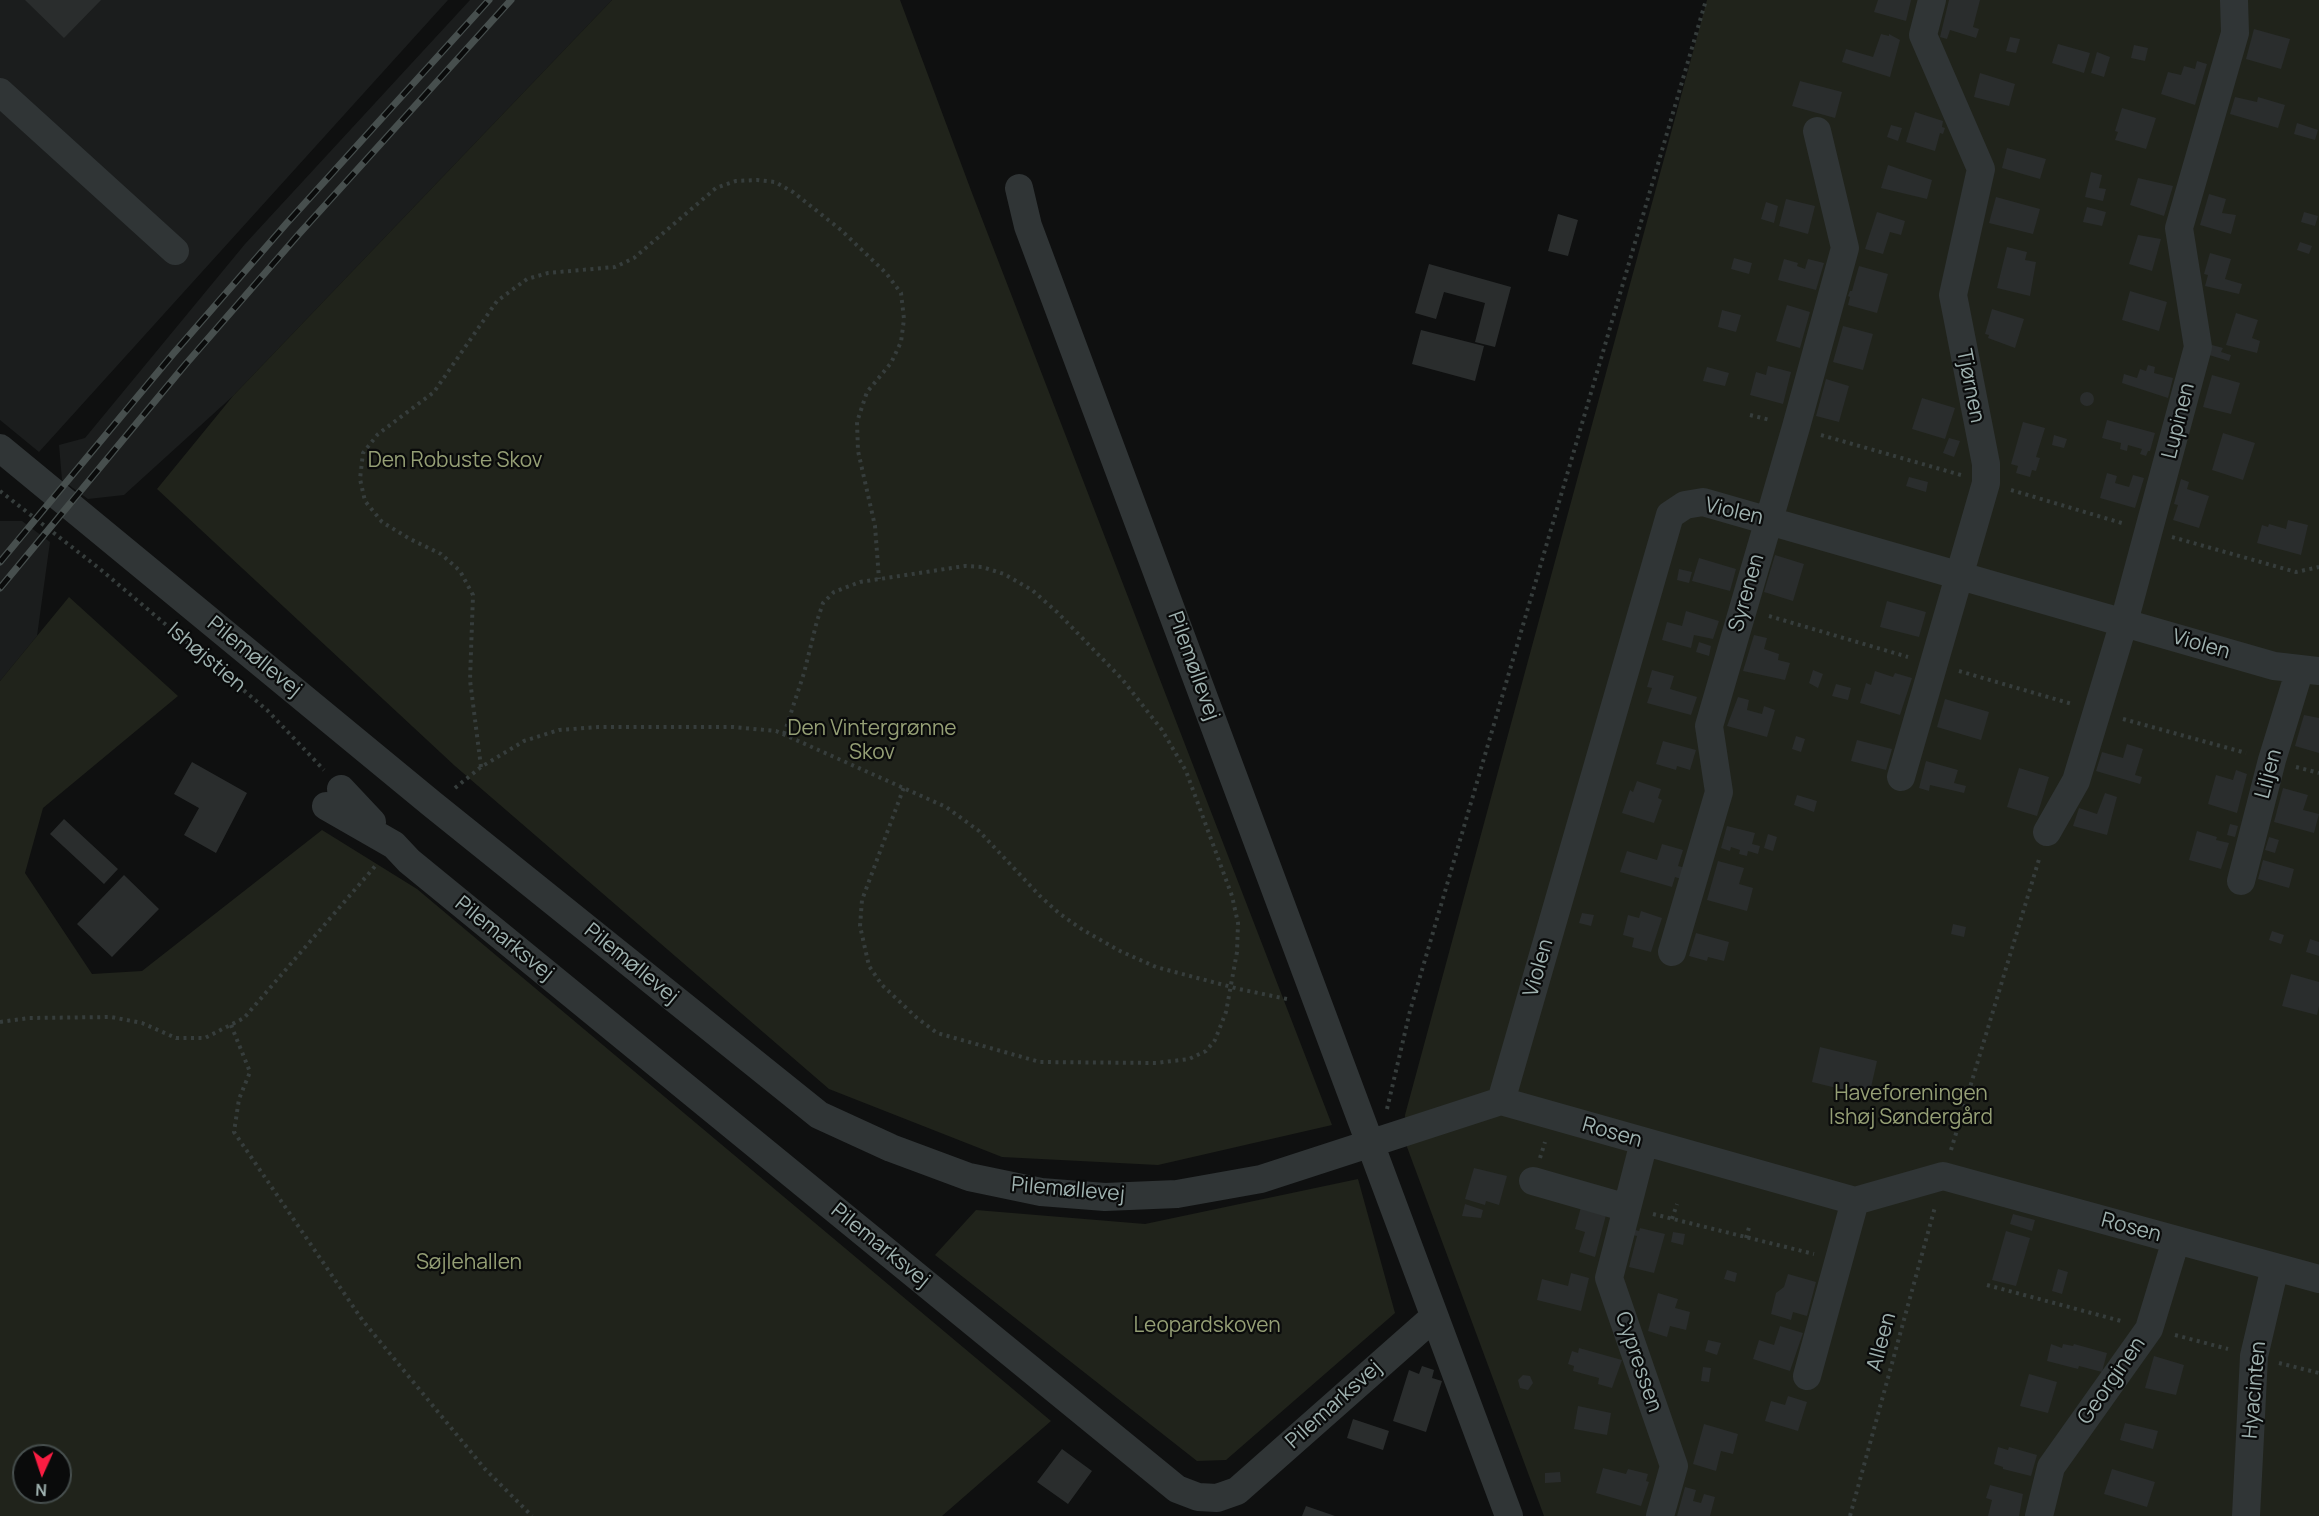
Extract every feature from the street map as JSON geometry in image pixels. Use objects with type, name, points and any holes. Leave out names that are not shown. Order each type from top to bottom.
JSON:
[{"type":"street","name":"Tjørnen","points":[[1901,777],[1986,483],[1986,464],[1953,295],[1981,170],[1923,35],[1932,0]]},
{"type":"street","name":"Lupinen","points":[[2047,832],[2076,781],[2124,622],[2198,347],[2179,228],[2235,33],[2234,0]]},
{"type":"street","points":[[0,92],[175,251]]},
{"type":"street","name":"Syrenen","points":[[1672,952],[1719,792],[1709,726],[1796,428],[1845,248],[1817,131]]},
{"type":"street","name":"Pilemøllevej","points":[[1019,188],[1028,226],[1509,1516]]},
{"type":"street","name":"Pilemøllevej","points":[[0,448],[432,804],[819,1115],[891,1148],[969,1178],[1041,1192],[1105,1197],[1177,1194],[1261,1179],[1371,1144]]},
{"type":"street","name":"Violen","points":[[1501,1101],[1670,515],[1685,505],[1703,502],[2274,666],[2309,670]]},
{"type":"street","name":"Liljen","points":[[2241,881],[2272,760],[2309,670]]},
{"type":"street","name":"Pilemarksvej","points":[[334,797],[394,845],[418,869],[1177,1489],[1198,1497],[1217,1498],[1237,1491],[1434,1317]]},
{"type":"street","points":[[1371,1144],[1501,1101]]},
{"type":"street","name":"Rosen","points":[[1501,1101],[1855,1201]]},
{"type":"street","name":"Cypressen","points":[[1644,1142],[1609,1278],[1674,1466],[1660,1516]]},
{"type":"street","points":[[1807,1376],[1855,1201],[1943,1176]]},
{"type":"street","name":"Rosen","points":[[1943,1176],[2319,1279]]},
{"type":"street","points":[[1533,1181],[1628,1208]]},
{"type":"street","name":"Georginen","points":[[2039,1516],[2051,1467],[2149,1329],[2176,1240]]},
{"type":"street","name":"Hyacinten","points":[[2246,1516],[2254,1356],[2275,1266]]},
{"type":"path","points":[[1371,1144],[1382,1126],[1410,1011],[1706,0]]},
{"type":"path","points":[[481,767],[471,680],[473,595],[460,571],[441,554],[382,522],[366,501],[360,479],[363,453],[378,434],[434,392],[497,301],[527,279],[548,273],[615,267],[634,258],[716,188],[736,181],[757,180],[775,182],[794,192],[840,230],[886,273],[901,294],[904,319],[901,342],[891,363],[867,392],[857,423],[858,451],[875,526],[879,579]]},
{"type":"path","points":[[1796,428],[2296,572],[2319,567]]},
{"type":"path","name":"Ishøjstien","points":[[1,493],[100,569],[267,710],[334,797]]},
{"type":"path","points":[[784,734],[823,603],[834,592],[860,582],[965,566],[982,567],[1004,574],[1032,590],[1122,679],[1162,730],[1186,771],[1221,865],[1238,922],[1237,952],[1226,1012],[1215,1040],[1206,1051],[1189,1059],[1156,1063],[1040,1062],[937,1033],[917,1018],[882,985],[869,966],[860,926],[862,900],[904,788]]},
{"type":"path","points":[[1742,608],[2319,773]]},
{"type":"path","points":[[432,804],[481,767],[524,741],[559,730],[598,727],[733,727],[776,731],[946,807],[979,831],[1040,896],[1083,930],[1120,951],[1156,967],[1231,987],[1288,999],[1318,1000]]},
{"type":"path","points":[[1943,1176],[2047,832]]},
{"type":"path","points":[[0,1022],[29,1017],[111,1017],[142,1023],[176,1038],[205,1038],[244,1018],[394,845]]},
{"type":"path","points":[[231,1025],[250,1072],[239,1099],[234,1132],[363,1321],[485,1469],[532,1516]]},
{"type":"path","points":[[1533,1181],[1553,1116]]},
{"type":"path","name":"Alleen","points":[[1850,1516],[1943,1176]]},
{"type":"path","points":[[1672,1219],[1677,1204]]},
{"type":"path","points":[[1628,1208],[1838,1260]]},
{"type":"path","points":[[1746,1238],[1750,1224]]},
{"type":"shaded area","points":[[0,0],[448,0],[39,452],[0,420]]},
{"type":"shaded area","points":[[470,0],[612,0],[233,396],[124,495],[88,499],[62,480],[59,445],[85,438],[245,244]]},
{"type":"shaded area","points":[[0,521],[22,521],[50,542],[37,636],[0,681]]},
{"type":"green space","points":[[612,0],[900,0],[972,193],[1332,1125],[1158,1165],[1002,1157],[829,1089],[455,766],[157,489],[233,396]]},
{"type":"green space","name":"Haveforeningen Ishøj Søndergård","points":[[1707,0],[2319,0],[2319,1516],[1544,1516],[1407,1147],[1405,1115]]},
{"type":"green space","name":"Søjlehallen","points":[[69,597],[178,696],[43,808],[25,873],[92,974],[142,971],[322,830],[417,889],[1051,1421],[942,1516],[0,1516],[0,681]]},
{"type":"green space","name":"Leopardskoven","points":[[1358,1179],[1395,1313],[1226,1460],[1197,1461],[935,1255],[976,1210],[1145,1224]]},
{"type":"building","points":[[25,0],[101,0],[64,38]]},
{"type":"building","points":[[1878,0],[1911,0],[1906,21],[1874,12]]},
{"type":"building","points":[[1949,0],[1980,0],[1973,27],[1979,29],[1976,38],[1950,30],[1947,39],[1940,37]]},
{"type":"building","points":[[2254,29],[2290,39],[2281,69],[2246,59]]},
{"type":"building","points":[[1881,34],[1889,36],[1889,34],[1900,40],[1890,77],[1842,62],[1846,49],[1873,57]]},
{"type":"building","points":[[2010,37],[2020,39],[2016,53],[2006,51]]},
{"type":"building","points":[[2058,44],[2090,53],[2084,73],[2052,63]]},
{"type":"building","points":[[2134,45],[2148,48],[2145,61],[2131,58]]},
{"type":"building","points":[[2097,52],[2110,57],[2104,77],[2091,73]]},
{"type":"building","points":[[2197,61],[2207,64],[2195,105],[2161,94],[2168,72],[2181,75],[2184,66],[2195,69]]},
{"type":"building","points":[[1980,73],[2015,84],[2009,106],[1974,97]]},
{"type":"building","points":[[1800,81],[1842,92],[1835,118],[1792,106]]},
{"type":"building","points":[[2235,97],[2257,102],[2258,97],[2285,105],[2278,128],[2230,114]]},
{"type":"building","points":[[2122,108],[2156,118],[2146,149],[2115,140],[2118,132],[2115,131]]},
{"type":"building","points":[[1915,112],[1943,121],[1942,127],[1945,128],[1943,134],[1940,133],[1935,151],[1906,142]]},
{"type":"building","points":[[2297,123],[2318,130],[2315,140],[2294,134]]},
{"type":"building","points":[[1891,125],[1902,128],[1898,141],[1887,137]]},
{"type":"building","points":[[2007,148],[2046,159],[2040,179],[2002,168]]},
{"type":"building","points":[[1888,165],[1932,180],[1927,199],[1881,188]]},
{"type":"building","points":[[2091,172],[2102,175],[2099,188],[2106,189],[2103,201],[2085,197]]},
{"type":"building","points":[[2138,178],[2173,186],[2164,216],[2130,205]]},
{"type":"building","points":[[2209,194],[2226,199],[2222,213],[2236,215],[2231,234],[2200,225]]},
{"type":"building","points":[[1996,197],[2040,209],[2033,234],[1989,223]]},
{"type":"building","points":[[1786,199],[1815,206],[1808,234],[1779,226]]},
{"type":"building","points":[[1766,202],[1778,206],[1774,223],[1761,219]]},
{"type":"building","points":[[2087,207],[2106,212],[2102,226],[2083,222]]},
{"type":"building","points":[[1877,212],[1905,221],[1901,235],[1890,232],[1883,254],[1865,249]]},
{"type":"building","points":[[2304,212],[2318,216],[2315,226],[2301,222]]},
{"type":"building","points":[[1558,214],[1578,220],[1568,256],[1548,251]]},
{"type":"building","points":[[2138,235],[2161,239],[2152,271],[2129,264]]},
{"type":"building","points":[[2300,242],[2312,246],[2309,254],[2297,250]]},
{"type":"building","points":[[2007,247],[2027,252],[2025,260],[2036,262],[2030,296],[1997,288]]},
{"type":"building","points":[[2210,253],[2231,259],[2225,279],[2242,284],[2239,294],[2205,286],[2208,275],[2204,274]]},
{"type":"building","points":[[1734,258],[1752,263],[1749,274],[1731,269]]},
{"type":"building","points":[[1784,259],[1798,263],[1797,266],[1805,269],[1808,259],[1824,263],[1816,290],[1778,280]]},
{"type":"building","points":[[1429,264],[1511,287],[1495,347],[1475,342],[1485,303],[1444,292],[1436,319],[1415,313]]},
{"type":"building","points":[[1859,266],[1888,274],[1877,313],[1848,305],[1850,297],[1848,296],[1852,291]]},
{"type":"building","points":[[2130,291],[2167,302],[2159,331],[2122,320]]},
{"type":"building","points":[[1787,305],[1810,312],[1800,348],[1776,341]]},
{"type":"building","points":[[1992,309],[2024,319],[2015,348],[1988,338],[1989,335],[1985,334]]},
{"type":"building","points":[[1722,310],[1741,315],[1736,332],[1718,327]]},
{"type":"building","points":[[2236,313],[2258,320],[2252,338],[2260,341],[2257,353],[2226,345]]},
{"type":"building","points":[[1843,326],[1873,334],[1863,370],[1833,362]]},
{"type":"building","points":[[1421,330],[1484,346],[1475,381],[1412,364]]},
{"type":"building","points":[[2212,345],[2223,348],[2221,352],[2231,355],[2229,361],[2209,355]]},
{"type":"building","points":[[2148,365],[2155,367],[2154,373],[2173,378],[2168,398],[2122,383],[2124,374],[2137,378],[2140,369],[2146,371]]},
{"type":"building","points":[[1768,366],[1791,372],[1783,404],[1750,395],[1756,372],[1766,375]]},
{"type":"building","points":[[1707,367],[1729,373],[1725,386],[1703,381]]},
{"type":"building","points":[[2212,375],[2240,383],[2231,414],[2203,407]]},
{"type":"building","points":[[1826,379],[1849,386],[1839,422],[1816,416]]},
{"type":"building","points":[[2084,392],[2090,392],[2094,399],[2090,406],[2084,406],[2080,402],[2080,396]]},
{"type":"building","points":[[1922,398],[1955,408],[1945,439],[1912,429]]},
{"type":"building","points":[[2107,420],[2155,433],[2150,451],[2146,456],[2140,454],[2142,449],[2128,445],[2127,451],[2120,449],[2121,443],[2102,438]]},
{"type":"building","points":[[2023,422],[2045,428],[2036,457],[2040,458],[2036,471],[2032,470],[2030,477],[2016,473],[2018,466],[2011,464]]},
{"type":"building","points":[[2223,433],[2255,443],[2243,480],[2212,470]]},
{"type":"building","points":[[2054,435],[2067,439],[2064,448],[2052,445]]},
{"type":"building","points":[[1949,438],[1960,441],[1954,457],[1943,453]]},
{"type":"building","points":[[2107,473],[2117,476],[2115,483],[2129,487],[2133,475],[2144,478],[2135,508],[2100,498]]},
{"type":"building","points":[[1909,477],[1928,482],[1926,492],[1906,486]]},
{"type":"building","points":[[2181,479],[2189,482],[2187,489],[2209,496],[2199,528],[2173,520],[2178,505],[2174,504]]},
{"type":"building","points":[[2288,520],[2308,525],[2301,555],[2257,543],[2262,525],[2268,527],[2269,524],[2286,529]]},
{"type":"building","points":[[1775,555],[1804,564],[1793,601],[1764,592]]},
{"type":"building","points":[[1699,558],[1736,569],[1730,591],[1692,581]]},
{"type":"building","points":[[1679,569],[1692,572],[1689,583],[1677,580]]},
{"type":"building","points":[[1887,601],[1926,612],[1919,637],[1880,627]]},
{"type":"building","points":[[1686,611],[1719,621],[1713,639],[1694,635],[1691,648],[1662,640],[1667,622],[1682,626]]},
{"type":"building","points":[[1754,635],[1767,638],[1764,649],[1779,654],[1778,660],[1790,663],[1785,680],[1743,671]]},
{"type":"building","points":[[1699,642],[1711,646],[1709,656],[1696,652]]},
{"type":"building","points":[[1652,670],[1674,676],[1670,689],[1697,697],[1691,715],[1647,703],[1652,688],[1647,687]]},
{"type":"building","points":[[1813,670],[1823,674],[1818,688],[1809,683]]},
{"type":"building","points":[[1875,671],[1893,677],[1895,673],[1912,678],[1900,715],[1860,703],[1866,683],[1871,685]]},
{"type":"building","points":[[1836,684],[1851,688],[1848,700],[1832,696]]},
{"type":"building","points":[[1738,697],[1749,700],[1747,710],[1762,714],[1764,706],[1775,710],[1767,737],[1727,726]]},
{"type":"building","points":[[1945,699],[1989,712],[1981,740],[1937,727]]},
{"type":"building","points":[[2304,715],[2319,718],[2319,753],[2295,746]]},
{"type":"building","points":[[1796,736],[1805,739],[1801,752],[1792,749]]},
{"type":"building","points":[[1857,740],[1892,749],[1886,770],[1851,761]]},
{"type":"building","points":[[1663,741],[1696,750],[1690,770],[1677,766],[1676,770],[1656,764]]},
{"type":"building","points":[[2127,744],[2143,749],[2135,775],[2142,777],[2140,784],[2096,771],[2102,752],[2123,758]]},
{"type":"building","points":[[1926,761],[1958,770],[1954,783],[1966,786],[1964,793],[1930,785],[1929,791],[1919,788]]},
{"type":"building","points":[[192,762],[247,793],[216,853],[184,835],[199,808],[174,794]]},
{"type":"building","points":[[2019,768],[2049,777],[2037,816],[2007,807]]},
{"type":"building","points":[[2236,770],[2247,774],[2237,813],[2208,804],[2216,775],[2233,780]]},
{"type":"building","points":[[1637,781],[1661,789],[1658,798],[1662,800],[1654,823],[1622,813],[1630,790],[1633,792]]},
{"type":"building","points":[[2283,788],[2308,795],[2303,810],[2319,814],[2314,833],[2274,822]]},
{"type":"building","points":[[2105,793],[2117,797],[2107,835],[2073,826],[2079,808],[2097,814]]},
{"type":"building","points":[[1797,795],[1817,801],[1814,812],[1794,805]]},
{"type":"building","points":[[64,819],[118,869],[104,884],[50,834]]},
{"type":"building","points":[[2230,824],[2238,826],[2235,837],[2227,835]]},
{"type":"building","points":[[1727,826],[1755,833],[1752,844],[1760,846],[1758,854],[1748,851],[1747,856],[1739,854],[1740,850],[1731,847],[1730,851],[1721,848]]},
{"type":"building","points":[[2197,831],[2229,843],[2221,869],[2189,860]]},
{"type":"building","points":[[1768,834],[1777,837],[1773,851],[1764,848]]},
{"type":"building","points":[[2269,837],[2279,840],[2275,853],[2265,850]]},
{"type":"building","points":[[1662,844],[1683,850],[1678,866],[1685,868],[1681,879],[1675,877],[1672,887],[1620,872],[1627,851],[1657,860]]},
{"type":"building","points":[[2263,860],[2294,869],[2289,888],[2258,879]]},
{"type":"building","points":[[1718,861],[1744,868],[1739,884],[1753,888],[1747,911],[1707,900]]},
{"type":"building","points":[[124,875],[159,909],[112,957],[77,924]]},
{"type":"building","points":[[1641,911],[1662,918],[1651,952],[1632,947],[1634,938],[1623,935],[1628,915],[1639,918]]},
{"type":"building","points":[[1582,913],[1594,915],[1591,926],[1579,923]]},
{"type":"building","points":[[1953,924],[1966,927],[1964,937],[1951,934]]},
{"type":"building","points":[[2272,931],[2284,935],[2281,944],[2269,940]]},
{"type":"building","points":[[1696,933],[1729,942],[1724,961],[1708,957],[1707,961],[1689,956]]},
{"type":"building","points":[[2310,939],[2319,942],[2319,956],[2306,952]]},
{"type":"building","points":[[2291,974],[2319,982],[2317,1015],[2282,1006]]},
{"type":"building","points":[[1820,1047],[1877,1061],[1869,1096],[1812,1082]]},
{"type":"building","points":[[1474,1168],[1507,1176],[1499,1205],[1486,1201],[1485,1205],[1465,1199]]},
{"type":"building","points":[[1465,1204],[1483,1210],[1481,1218],[1462,1216]]},
{"type":"building","points":[[1581,1207],[1606,1215],[1595,1257],[1579,1252],[1585,1232],[1575,1229]]},
{"type":"building","points":[[2013,1214],[2035,1220],[2032,1231],[2010,1224]]},
{"type":"building","points":[[1640,1228],[1665,1234],[1654,1273],[1629,1267],[1637,1236],[1633,1235],[1635,1230],[1639,1231]]},
{"type":"building","points":[[2006,1231],[2030,1238],[2016,1286],[1992,1280]]},
{"type":"building","points":[[1673,1232],[1685,1234],[1683,1245],[1671,1242]]},
{"type":"building","points":[[2058,1269],[2068,1272],[2062,1294],[2052,1291]]},
{"type":"building","points":[[1727,1270],[1737,1273],[1735,1282],[1724,1279]]},
{"type":"building","points":[[1571,1273],[1589,1278],[1581,1311],[1537,1300],[1542,1279],[1568,1286]]},
{"type":"building","points":[[1788,1274],[1816,1282],[1807,1316],[1793,1312],[1791,1320],[1771,1314],[1776,1293],[1784,1287]]},
{"type":"building","points":[[1658,1293],[1678,1299],[1675,1308],[1690,1312],[1686,1330],[1670,1326],[1667,1337],[1648,1331]]},
{"type":"building","points":[[1780,1326],[1803,1333],[1790,1371],[1753,1359],[1759,1340],[1774,1345]]},
{"type":"building","points":[[1708,1340],[1721,1343],[1717,1355],[1705,1351]]},
{"type":"building","points":[[2051,1344],[2062,1348],[2063,1344],[2073,1346],[2074,1344],[2107,1353],[2102,1372],[2047,1361]]},
{"type":"building","points":[[1579,1348],[1622,1360],[1612,1388],[1598,1384],[1599,1378],[1573,1371],[1574,1366],[1568,1364],[1572,1351],[1578,1353]]},
{"type":"building","points":[[2154,1356],[2184,1365],[2176,1395],[2145,1388]]},
{"type":"building","points":[[1422,1366],[1434,1370],[1432,1378],[1442,1381],[1426,1432],[1393,1421],[1409,1370],[1419,1374]]},
{"type":"building","points":[[1703,1367],[1711,1368],[1709,1382],[1701,1381]]},
{"type":"building","points":[[2029,1374],[2057,1382],[2048,1413],[2020,1406]]},
{"type":"building","points":[[1523,1375],[1530,1376],[1533,1383],[1528,1390],[1520,1388],[1518,1380]]},
{"type":"building","points":[[1788,1396],[1807,1402],[1798,1431],[1765,1421],[1771,1401],[1785,1405]]},
{"type":"building","points":[[1578,1406],[1611,1413],[1607,1435],[1574,1429]]},
{"type":"building","points":[[1353,1419],[1389,1431],[1383,1450],[1347,1438]]},
{"type":"building","points":[[2125,1423],[2158,1431],[2153,1449],[2120,1440]]},
{"type":"building","points":[[1704,1424],[1738,1434],[1733,1454],[1721,1451],[1716,1471],[1693,1464]]},
{"type":"building","points":[[1998,1447],[2008,1450],[2009,1447],[2037,1455],[2031,1476],[2003,1469],[1994,1464]]},
{"type":"building","points":[[1062,1449],[1092,1471],[1068,1504],[1037,1482]]},
{"type":"building","points":[[1603,1468],[1626,1474],[1628,1469],[1648,1474],[1646,1481],[1649,1482],[1641,1506],[1596,1493]]},
{"type":"building","points":[[2112,1469],[2155,1482],[2147,1507],[2104,1494]]},
{"type":"building","points":[[1560,1472],[1561,1482],[1545,1483],[1545,1473]]},
{"type":"building","points":[[1990,1485],[2023,1494],[2019,1516],[1988,1516],[1992,1500],[1986,1498]]},
{"type":"building","points":[[1685,1487],[1696,1490],[1693,1501],[1701,1503],[1704,1494],[1715,1497],[1710,1516],[1677,1516]]},
{"type":"building","points":[[1306,1506],[1335,1516],[1302,1516]]},
{"type":"railway","points":[[0,562],[173,354],[286,224],[489,0]]},
{"type":"railway","points":[[0,588],[185,365],[299,234],[511,0]]},
{"type":"park label","name":"Den Robuste Skov","points":[[455,461]]},
{"type":"park label","name":"Den Vintergrønne Skov","points":[[872,741]]}]
